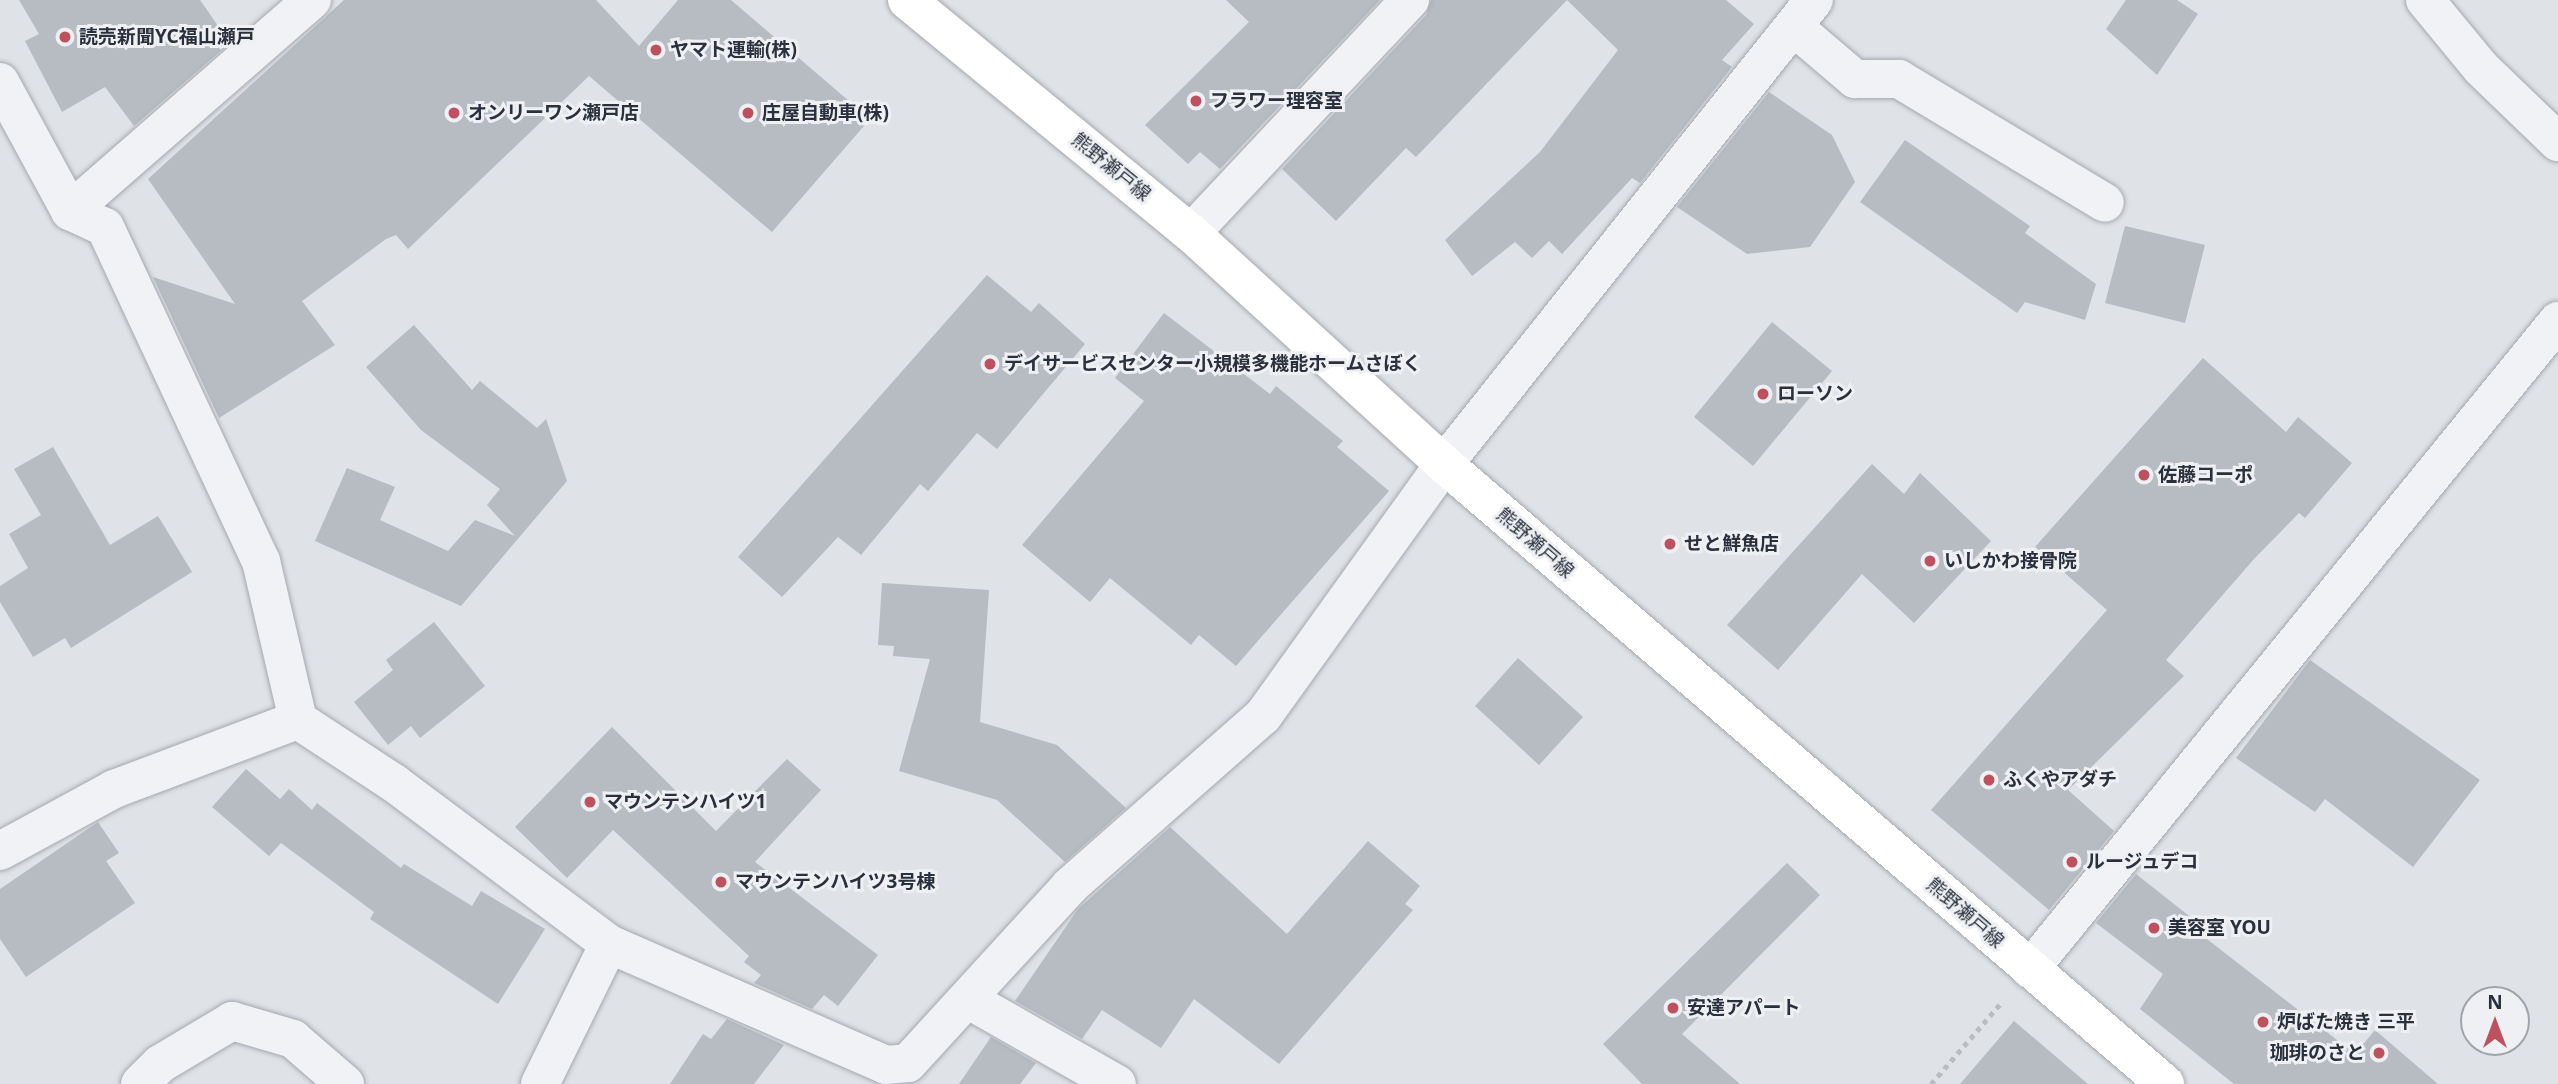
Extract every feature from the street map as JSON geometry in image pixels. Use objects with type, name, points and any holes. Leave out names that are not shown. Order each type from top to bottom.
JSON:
[{"type":"main road","name":"熊野瀬戸線","points":[[907,0],[1191,233],[1444,464],[2165,1084]]},
{"type":"street","points":[[70,211],[312,0]]},
{"type":"street","points":[[1191,233],[1410,0]]},
{"type":"street","points":[[2425,0],[2481,68],[2558,142]]},
{"type":"street","points":[[0,82],[70,211],[105,227],[261,561],[298,720],[394,783],[609,944],[906,1074],[1070,886],[1263,716],[1444,464],[1804,14],[1855,79],[1899,79],[2105,203]]},
{"type":"street","points":[[2030,969],[2558,321]]},
{"type":"street","points":[[0,851],[114,789],[298,720]]},
{"type":"street","points":[[540,1084],[609,944]]},
{"type":"street","points":[[969,1000],[1117,1084]]},
{"type":"street","points":[[140,1084],[160,1064],[232,1021],[293,1039],[345,1084]]},
{"type":"path","points":[[1931,1084],[2030,969]]},
{"type":"building","points":[[19,0],[200,0],[230,43],[134,126],[105,87],[62,112],[25,41],[39,34]]},
{"type":"building","points":[[344,0],[596,0],[639,46],[678,0],[731,0],[870,119],[772,232],[589,76],[408,249],[396,235],[386,239],[302,301],[335,345],[219,418],[153,277],[235,304],[148,179]]},
{"type":"building","points":[[1226,0],[1380,0],[1220,169],[1200,152],[1188,164],[1145,125],[1249,22]]},
{"type":"building","points":[[1431,0],[1567,0],[1416,157],[1406,148],[1336,221],[1282,169],[1426,15]]},
{"type":"building","points":[[1567,0],[1726,0],[1754,24],[1722,60],[1732,67],[1640,183],[1632,178],[1562,254],[1549,241],[1532,258],[1515,242],[1472,276],[1445,240],[1540,152],[1618,50]]},
{"type":"building","points":[[2126,0],[2177,0],[2198,14],[2157,75],[2106,29]]},
{"type":"building","points":[[1769,92],[1832,135],[1855,182],[1810,247],[1747,254],[1677,207]]},
{"type":"building","points":[[1905,140],[2030,226],[2025,233],[2096,284],[2085,320],[2025,302],[2017,313],[1860,202]]},
{"type":"building","points":[[2125,226],[2205,245],[2185,323],[2105,303]]},
{"type":"building","points":[[987,275],[1031,312],[1039,303],[1085,344],[997,449],[977,433],[928,491],[920,484],[861,555],[838,537],[782,597],[738,557]]},
{"type":"building","points":[[1164,313],[1270,394],[1276,386],[1343,441],[1337,447],[1389,491],[1236,666],[1199,635],[1191,645],[1110,578],[1090,602],[1022,545],[1144,401],[1115,378]]},
{"type":"building","name":"ローソン","points":[[1772,322],[1832,371],[1753,466],[1694,417]]},
{"type":"building","points":[[414,325],[472,390],[480,381],[537,428],[546,419],[567,481],[461,606],[315,541],[347,468],[395,487],[380,520],[448,551],[475,520],[515,536],[487,505],[500,489],[421,430],[366,367]]},
{"type":"building","points":[[2203,358],[2286,432],[2298,417],[2352,463],[2305,518],[2299,513],[2254,559],[2166,660],[2184,676],[2068,790],[2114,831],[2049,910],[1931,810],[2107,610],[2035,547]]},
{"type":"building","points":[[53,447],[110,545],[158,516],[192,572],[71,648],[65,638],[33,657],[0,602],[0,586],[28,568],[9,534],[41,515],[14,469]]},
{"type":"building","points":[[1872,464],[1904,494],[1920,473],[1991,541],[1914,623],[1862,574],[1778,670],[1727,625]]},
{"type":"building","points":[[882,583],[989,590],[980,722],[1057,745],[1126,808],[1065,862],[997,800],[899,771],[930,659],[893,656],[894,646],[878,645]]},
{"type":"building","points":[[434,622],[485,686],[420,738],[411,726],[388,745],[354,702],[393,670],[386,660]]},
{"type":"building","points":[[1518,658],[1583,717],[1539,765],[1475,706]]},
{"type":"building","points":[[2310,660],[2480,780],[2413,867],[2325,799],[2315,812],[2236,758]]},
{"type":"building","points":[[612,727],[716,831],[787,759],[821,790],[755,862],[878,955],[838,1006],[824,995],[812,1009],[754,983],[761,975],[744,962],[749,956],[613,830],[567,878],[515,827]]},
{"type":"building","points":[[246,769],[280,799],[289,789],[312,810],[317,803],[401,868],[404,864],[472,906],[481,891],[545,929],[498,1004],[370,919],[374,912],[281,843],[269,856],[212,807]]},
{"type":"building","points":[[98,822],[119,853],[106,861],[135,903],[26,977],[0,939],[0,889]]},
{"type":"building","points":[[1170,827],[1287,934],[1368,841],[1420,886],[1405,904],[1413,910],[1279,1064],[1194,999],[1161,1048],[1102,1010],[1082,1039],[1015,1001],[1078,909]]},
{"type":"building","points":[[1787,863],[1820,895],[1682,1034],[1740,1084],[1642,1084],[1603,1044]]},
{"type":"building","points":[[2136,874],[2198,923],[2194,929],[2355,1054],[2375,1030],[2438,1084],[2234,1084],[2140,1009],[2163,974],[2096,923]]},
{"type":"building","points":[[727,1019],[784,1045],[754,1084],[670,1084],[703,1034],[711,1039]]},
{"type":"building","points":[[2014,1021],[2088,1084],[1960,1084]]},
{"type":"building","points":[[991,1037],[1036,1063],[1020,1084],[959,1084]]},
{"type":"place","name":"読売新聞YC福山瀬戸","points":[[65,37]]},
{"type":"place","name":"ヤマト運輸(株)","points":[[656,50]]},
{"type":"place","name":"フラワー理容室","points":[[1196,101]]},
{"type":"place","name":"オンリーワン瀬戸店","points":[[454,113]]},
{"type":"place","name":"庄屋自動車(株)","points":[[748,113]]},
{"type":"place","name":"デイサービスセンター小規模多機能ホームさぼく","points":[[990,364]]},
{"type":"place","name":"ローソン","points":[[1763,394]]},
{"type":"place","name":"佐藤コーポ","points":[[2144,475]]},
{"type":"place","name":"せと鮮魚店","points":[[1670,544]]},
{"type":"place","name":"いしかわ接骨院","points":[[1930,561]]},
{"type":"place","name":"ふくやアダチ","points":[[1989,780]]},
{"type":"place","name":"マウンテンハイツ1","points":[[590,802]]},
{"type":"place","name":"ルージュデコ","points":[[2072,862]]},
{"type":"place","name":"マウンテンハイツ3号棟","points":[[721,882]]},
{"type":"place","name":"美容室 YOU","points":[[2154,928]]},
{"type":"place","name":"安達アパート","points":[[1673,1008]]},
{"type":"place","name":"炉ばた焼き 三平","points":[[2263,1022]]},
{"type":"place","name":"珈琲のさと","points":[[2379,1053]]}]
